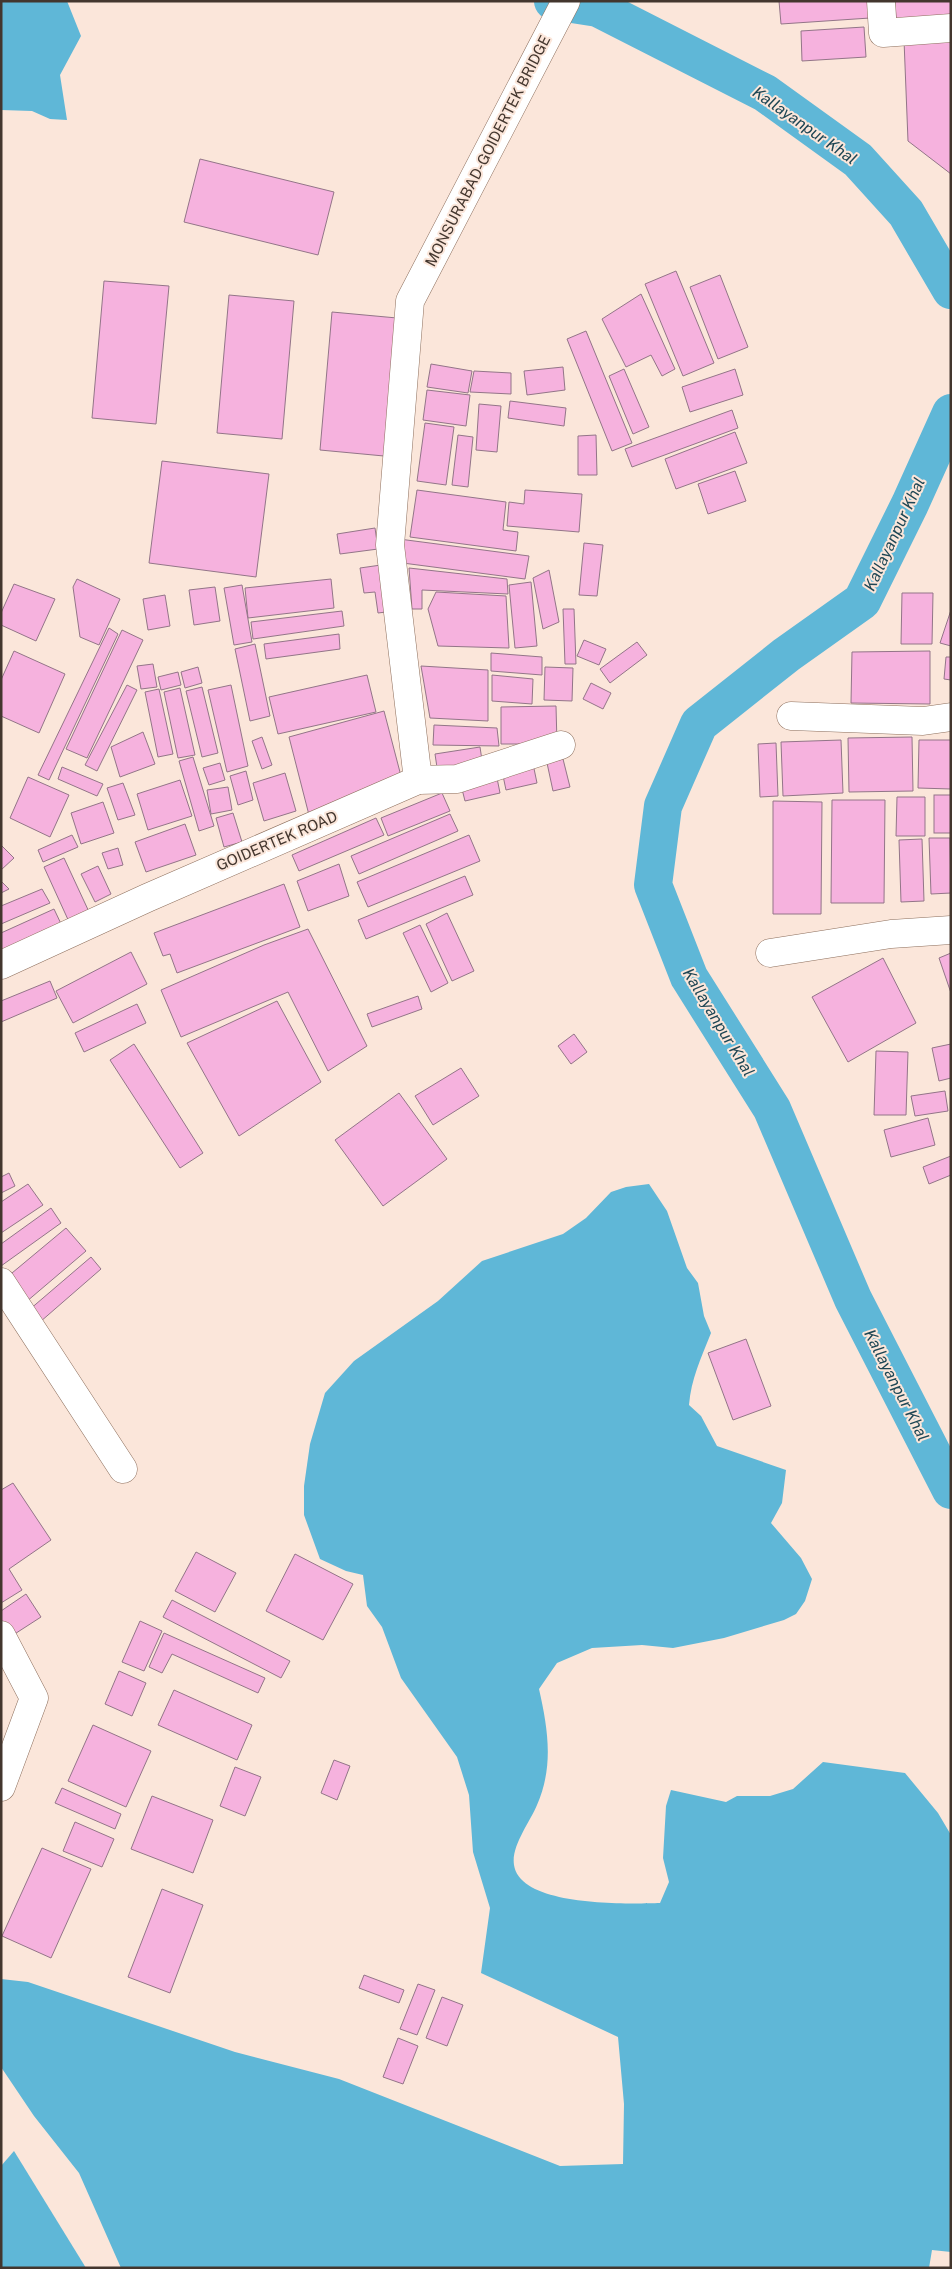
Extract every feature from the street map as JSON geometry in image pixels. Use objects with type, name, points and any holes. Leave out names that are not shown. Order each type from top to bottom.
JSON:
[{"type":"street","name":"MONSURABAD-GOIDERTEK BRIDGE","points":[[418,780],[390,545],[410,301],[566,1]]},
{"type":"street","points":[[881,1],[883,34],[951,28]]},
{"type":"street","points":[[791,716],[923,721],[951,717]]},
{"type":"street","name":"GOIDERTEK ROAD","points":[[1,965],[147,898],[418,780],[457,779],[561,745]]},
{"type":"street","points":[[770,953],[891,934],[951,930]]},
{"type":"street","points":[[1,1282],[123,1469]]},
{"type":"street","points":[[1,1635],[34,1698],[1,1787]]},
{"type":"water","points":[[1,1],[67,1],[81,36],[60,75],[67,120],[50,119],[32,111],[1,110]]},
{"type":"water","points":[[649,1184],[667,1211],[687,1268],[698,1283],[704,1316],[711,1333],[694,1377],[689,1405],[701,1416],[717,1446],[786,1470],[782,1503],[771,1523],[801,1558],[812,1579],[805,1601],[796,1614],[784,1620],[724,1638],[673,1648],[642,1645],[592,1648],[557,1663],[539,1689],[547,1733],[546,1776],[537,1805],[515,1850],[514,1865],[521,1879],[535,1889],[554,1896],[601,1902],[660,1903],[669,1882],[663,1858],[666,1806],[671,1790],[726,1802],[737,1796],[770,1796],[793,1789],[823,1762],[905,1773],[938,1813],[951,1835],[951,2252],[932,2250],[929,2268],[121,2268],[79,2173],[34,2116],[1,2067],[1,1979],[28,1982],[235,2052],[339,2079],[560,2166],[623,2164],[624,2104],[618,2037],[481,1973],[490,1908],[473,1852],[469,1795],[457,1757],[401,1678],[382,1627],[367,1606],[363,1575],[346,1571],[320,1559],[304,1515],[304,1486],[310,1444],[325,1393],[354,1361],[438,1301],[482,1261],[563,1234],[586,1218],[611,1192],[626,1187]]},
{"type":"water","points":[[14,2151],[86,2268],[1,2268],[1,2166]]},
{"type":"building","points":[[779,1],[869,1],[870,18],[781,24]]},
{"type":"building","points":[[895,1],[951,1],[951,20],[896,22]]},
{"type":"building","points":[[864,27],[866,57],[802,61],[801,31]]},
{"type":"building","points":[[951,37],[951,174],[908,141],[904,40]]},
{"type":"building","points":[[200,159],[334,192],[318,255],[184,222]]},
{"type":"building","points":[[676,271],[714,363],[683,376],[645,284]]},
{"type":"building","points":[[720,275],[748,347],[718,359],[690,287]]},
{"type":"building","points":[[104,281],[169,286],[156,424],[92,418]]},
{"type":"building","points":[[641,294],[675,369],[662,376],[651,355],[626,367],[602,319]]},
{"type":"building","points":[[229,295],[294,301],[282,439],[217,433]]},
{"type":"building","points":[[332,312],[397,318],[384,456],[320,450]]},
{"type":"building","points":[[586,331],[632,443],[612,451],[567,339]]},
{"type":"building","points":[[431,364],[472,371],[468,393],[427,387]]},
{"type":"building","points":[[563,367],[565,390],[527,395],[524,371]]},
{"type":"building","points":[[624,369],[649,427],[633,434],[609,376]]},
{"type":"building","points":[[735,369],[743,395],[690,412],[682,387]]},
{"type":"building","points":[[474,371],[511,373],[511,394],[470,392]]},
{"type":"building","points":[[427,390],[470,395],[466,426],[423,420]]},
{"type":"building","points":[[510,401],[566,408],[564,426],[508,418]]},
{"type":"building","points":[[479,404],[501,406],[497,452],[476,450]]},
{"type":"building","points":[[732,410],[738,428],[632,467],[625,449]]},
{"type":"building","points":[[425,423],[454,427],[446,485],[417,481]]},
{"type":"building","points":[[735,432],[747,463],[676,489],[665,459]]},
{"type":"building","points":[[458,435],[473,437],[468,487],[452,485]]},
{"type":"building","points":[[596,435],[597,475],[578,475],[578,436]]},
{"type":"building","points":[[162,461],[269,474],[256,577],[149,563]]},
{"type":"building","points":[[735,471],[746,501],[708,514],[698,484]]},
{"type":"building","points":[[417,490],[506,502],[503,530],[518,532],[516,551],[410,537]]},
{"type":"building","points":[[525,490],[582,494],[579,532],[507,526],[509,502],[524,504]]},
{"type":"building","points":[[375,528],[378,549],[340,554],[337,534]]},
{"type":"building","points":[[399,539],[529,556],[525,579],[395,562]]},
{"type":"building","points":[[584,543],[603,545],[597,596],[579,595]]},
{"type":"building","points":[[388,564],[394,611],[378,613],[375,592],[364,593],[360,568]]},
{"type":"building","points":[[409,568],[507,579],[508,594],[422,590],[422,609],[412,609]]},
{"type":"building","points":[[549,570],[559,622],[543,629],[533,578]]},
{"type":"building","points":[[77,579],[120,599],[99,645],[80,637],[73,587]]},
{"type":"building","points":[[331,579],[334,608],[248,618],[245,588]]},
{"type":"building","points":[[531,582],[537,646],[515,648],[509,585]]},
{"type":"building","points":[[14,584],[55,599],[36,641],[1,625],[1,613]]},
{"type":"building","points":[[242,585],[252,642],[234,645],[224,588]]},
{"type":"building","points":[[215,587],[220,621],[194,625],[189,590]]},
{"type":"building","points":[[436,592],[506,596],[509,648],[438,646],[428,609]]},
{"type":"building","points":[[902,593],[933,593],[932,644],[901,644]]},
{"type":"building","points":[[165,595],[170,626],[148,630],[143,599]]},
{"type":"building","points":[[563,609],[574,609],[576,664],[565,664]]},
{"type":"building","points":[[951,610],[951,646],[940,643]]},
{"type":"building","points":[[342,611],[344,626],[253,639],[251,622]]},
{"type":"building","points":[[109,628],[118,634],[49,780],[38,775]]},
{"type":"building","points":[[122,630],[143,640],[87,758],[66,749]]},
{"type":"building","points":[[339,634],[340,649],[266,659],[264,644]]},
{"type":"building","points":[[584,640],[606,649],[599,665],[577,656]]},
{"type":"building","points":[[637,642],[647,655],[610,683],[600,669]]},
{"type":"building","points":[[255,644],[270,716],[250,721],[235,649]]},
{"type":"building","points":[[14,651],[65,674],[39,733],[1,716],[1,680]]},
{"type":"building","points":[[930,651],[930,704],[851,703],[852,652]]},
{"type":"building","points":[[491,653],[542,657],[542,675],[491,671]]},
{"type":"building","points":[[946,657],[951,657],[951,680],[944,679]]},
{"type":"building","points":[[153,664],[157,687],[141,689],[137,666]]},
{"type":"building","points":[[421,666],[488,670],[488,721],[430,718]]},
{"type":"building","points":[[198,667],[202,683],[185,688],[181,672]]},
{"type":"building","points":[[545,667],[573,668],[572,701],[544,700]]},
{"type":"building","points":[[178,672],[181,685],[161,690],[158,677]]},
{"type":"building","points":[[367,675],[376,712],[278,734],[269,697]]},
{"type":"building","points":[[492,675],[533,679],[532,704],[492,701]]},
{"type":"building","points":[[591,683],[611,693],[603,709],[583,699]]},
{"type":"building","points":[[127,685],[137,690],[97,771],[85,765]]},
{"type":"building","points":[[231,685],[248,766],[227,772],[208,690]]},
{"type":"building","points":[[202,687],[218,753],[202,757],[186,691]]},
{"type":"building","points":[[180,688],[195,755],[178,758],[164,692]]},
{"type":"building","points":[[159,689],[173,754],[158,757],[145,692]]},
{"type":"building","points":[[556,706],[557,744],[501,744],[501,707]]},
{"type":"building","points":[[384,711],[401,776],[309,815],[289,737]]},
{"type":"building","points":[[434,725],[497,728],[499,746],[433,745]]},
{"type":"building","points":[[143,732],[155,764],[120,777],[111,747]]},
{"type":"building","points":[[262,737],[272,765],[262,769],[252,741]]},
{"type":"building","points":[[912,737],[913,791],[849,792],[848,738]]},
{"type":"building","points":[[841,740],[843,793],[783,796],[781,742]]},
{"type":"building","points":[[919,740],[951,740],[951,789],[918,788]]},
{"type":"building","points":[[776,743],[778,796],[760,797],[758,744]]},
{"type":"building","points":[[480,747],[483,767],[438,774],[435,754]]},
{"type":"building","points":[[193,757],[214,826],[199,831],[179,761]]},
{"type":"building","points":[[532,759],[537,783],[506,790],[501,766]]},
{"type":"building","points":[[563,759],[570,787],[553,791],[547,763]]},
{"type":"building","points":[[220,763],[225,780],[209,785],[203,768]]},
{"type":"building","points":[[62,767],[103,784],[97,796],[58,779]]},
{"type":"building","points":[[246,771],[253,800],[238,805],[230,776]]},
{"type":"building","points":[[285,773],[296,811],[264,821],[253,783]]},
{"type":"building","points":[[496,773],[500,793],[465,801],[460,781]]},
{"type":"building","points":[[28,777],[69,795],[50,837],[10,818]]},
{"type":"building","points":[[180,780],[192,816],[148,830],[137,794]]},
{"type":"building","points":[[123,783],[135,815],[118,820],[107,788]]},
{"type":"building","points":[[228,787],[232,810],[211,814],[207,790]]},
{"type":"building","points":[[442,793],[450,811],[388,836],[381,818]]},
{"type":"building","points":[[934,795],[951,795],[951,833],[934,833]]},
{"type":"building","points":[[897,797],[925,797],[925,836],[896,836]]},
{"type":"building","points":[[832,800],[885,800],[884,903],[831,903]]},
{"type":"building","points":[[773,801],[822,802],[821,914],[773,914]]},
{"type":"building","points":[[103,802],[114,833],[81,844],[71,813]]},
{"type":"building","points":[[233,813],[242,842],[224,847],[216,818]]},
{"type":"building","points":[[450,814],[458,831],[359,874],[351,856]]},
{"type":"building","points":[[376,818],[384,835],[299,871],[292,855]]},
{"type":"building","points":[[185,824],[196,855],[146,872],[135,842]]},
{"type":"building","points":[[72,835],[78,847],[43,862],[38,850]]},
{"type":"building","points":[[469,835],[480,861],[368,907],[357,882]]},
{"type":"building","points":[[929,838],[950,838],[951,893],[931,894]]},
{"type":"building","points":[[922,839],[924,901],[901,902],[899,840]]},
{"type":"building","points":[[1,845],[14,858],[1,870]]},
{"type":"building","points":[[118,848],[123,865],[108,869],[102,853]]},
{"type":"building","points":[[64,858],[90,914],[70,924],[44,867]]},
{"type":"building","points":[[339,864],[349,896],[308,911],[297,881]]},
{"type":"building","points":[[98,866],[111,894],[95,902],[81,874]]},
{"type":"building","points":[[465,876],[473,895],[366,939],[358,920]]},
{"type":"building","points":[[1,881],[9,889],[1,893]]},
{"type":"building","points":[[284,884],[300,927],[177,973],[170,954],[163,956],[154,933]]},
{"type":"building","points":[[42,889],[50,903],[1,924],[1,906]]},
{"type":"building","points":[[54,909],[63,928],[1,956],[1,933]]},
{"type":"building","points":[[447,913],[474,971],[452,981],[426,924]]},
{"type":"building","points":[[420,925],[448,983],[431,992],[403,933]]},
{"type":"building","points":[[308,929],[367,1046],[328,1071],[288,992],[181,1037],[161,990],[264,945]]},
{"type":"building","points":[[131,952],[147,984],[73,1023],[56,991]]},
{"type":"building","points":[[951,953],[951,993],[939,958]]},
{"type":"building","points":[[883,958],[916,1023],[848,1062],[812,997]]},
{"type":"building","points":[[50,981],[57,998],[1,1022],[1,1001]]},
{"type":"building","points":[[418,996],[422,1009],[372,1027],[367,1014]]},
{"type":"building","points":[[277,1001],[321,1082],[239,1136],[187,1043]]},
{"type":"building","points":[[137,1004],[146,1023],[84,1052],[75,1033]]},
{"type":"building","points":[[574,1034],[587,1052],[571,1064],[558,1046]]},
{"type":"building","points":[[134,1044],[203,1153],[180,1168],[110,1060]]},
{"type":"building","points":[[951,1044],[951,1078],[939,1081],[932,1048]]},
{"type":"building","points":[[876,1051],[908,1052],[906,1115],[874,1115]]},
{"type":"building","points":[[461,1068],[479,1096],[433,1125],[415,1096]]},
{"type":"building","points":[[945,1091],[948,1111],[915,1116],[911,1096]]},
{"type":"building","points":[[399,1093],[447,1159],[383,1206],[335,1140]]},
{"type":"building","points":[[928,1118],[935,1145],[891,1157],[884,1130]]},
{"type":"building","points":[[951,1156],[951,1175],[929,1184],[923,1167]]},
{"type":"building","points":[[9,1173],[15,1186],[1,1193],[1,1177]]},
{"type":"building","points":[[28,1184],[43,1205],[1,1233],[1,1202]]},
{"type":"building","points":[[51,1208],[61,1223],[1,1266],[1,1244]]},
{"type":"building","points":[[66,1228],[86,1251],[26,1302],[6,1278]]},
{"type":"building","points":[[91,1257],[101,1269],[40,1322],[29,1310]]},
{"type":"building","points":[[746,1339],[771,1406],[733,1420],[708,1353]]},
{"type":"building","points":[[13,1483],[51,1540],[9,1569],[22,1590],[1,1603],[1,1490]]},
{"type":"building","points":[[196,1552],[236,1573],[215,1612],[175,1591]]},
{"type":"building","points":[[295,1554],[353,1584],[323,1640],[266,1611]]},
{"type":"building","points":[[26,1594],[41,1617],[10,1637],[1,1623],[1,1611]]},
{"type":"building","points":[[172,1600],[290,1661],[281,1678],[163,1617]]},
{"type":"building","points":[[140,1621],[162,1631],[144,1671],[122,1662]]},
{"type":"building","points":[[164,1633],[265,1678],[258,1693],[172,1654],[162,1673],[149,1667]]},
{"type":"building","points":[[119,1671],[146,1683],[132,1716],[105,1704]]},
{"type":"building","points":[[174,1690],[252,1725],[237,1760],[158,1725]]},
{"type":"building","points":[[93,1725],[151,1751],[126,1807],[68,1781]]},
{"type":"building","points":[[334,1760],[350,1766],[337,1800],[321,1793]]},
{"type":"building","points":[[235,1767],[261,1777],[245,1816],[220,1806]]},
{"type":"building","points":[[62,1788],[121,1814],[115,1829],[55,1803]]},
{"type":"building","points":[[152,1796],[213,1820],[193,1873],[131,1849]]},
{"type":"building","points":[[75,1822],[114,1839],[102,1867],[63,1851]]},
{"type":"building","points":[[42,1848],[91,1869],[51,1958],[2,1936]]},
{"type":"building","points":[[162,1889],[203,1905],[170,1993],[128,1977]]},
{"type":"building","points":[[364,1975],[404,1990],[399,2003],[359,1988]]},
{"type":"building","points":[[418,1984],[435,1990],[417,2035],[400,2029]]},
{"type":"building","points":[[442,1997],[463,2005],[447,2046],[426,2038]]},
{"type":"building","points":[[398,2038],[418,2046],[403,2084],[383,2077]]},
{"type":"waterway","name":"Kallayanpur Khal","points":[[553,1],[598,8],[765,93],[858,160],[906,213],[951,290]]},
{"type":"waterway","name":"Kallayanpur Khal","points":[[951,413],[910,504],[862,601],[786,655],[699,724],[663,806],[653,885],[689,977],[772,1109],[853,1299],[951,1490]]}]
